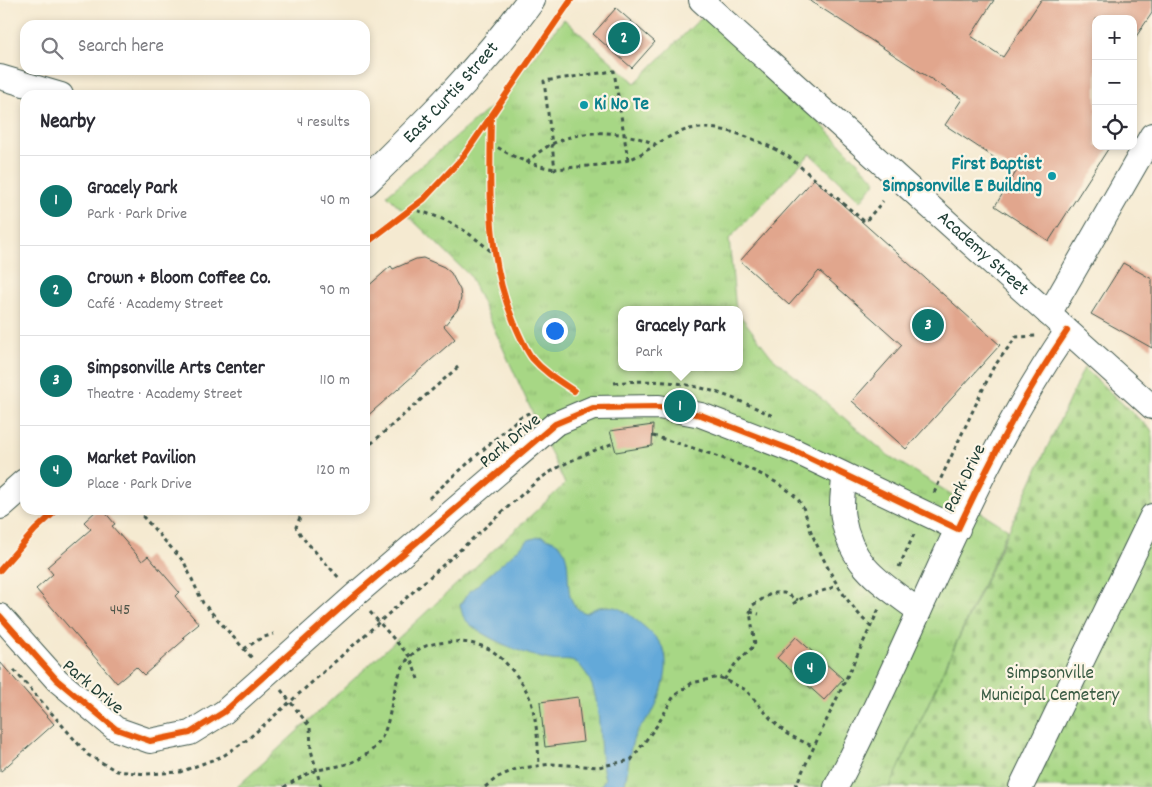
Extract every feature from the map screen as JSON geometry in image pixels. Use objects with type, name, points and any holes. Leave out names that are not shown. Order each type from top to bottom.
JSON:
[{"type":"main road","name":"East Curtis Street","points":[[370,177],[437,113],[472,74],[531,0]]},
{"type":"main road","points":[[0,505],[20,487]]},
{"type":"street","name":"Academy Street","points":[[701,0],[1152,407]]},
{"type":"street","points":[[0,77],[44,90]]},
{"type":"street","points":[[1049,314],[1152,135]]},
{"type":"street","name":"Park Drive","points":[[0,616],[57,680],[116,729],[150,741],[190,733],[224,712],[555,424],[593,408],[659,407],[701,414],[797,452],[844,474],[929,503],[958,529],[994,452],[1039,374],[1068,331]]},
{"type":"street","points":[[844,474],[842,517],[854,552],[866,570],[919,611]]},
{"type":"street","points":[[1021,787],[1152,516]]},
{"type":"street","points":[[836,787],[958,529]]},
{"type":"path","points":[[555,169],[544,81],[614,72],[628,160]]},
{"type":"path","points":[[491,143],[514,158],[555,169],[628,160],[655,144],[683,131],[699,128],[750,137],[789,157],[865,222],[883,202]]},
{"type":"path","points":[[527,163],[538,150],[552,143],[590,133],[624,134],[655,144]]},
{"type":"path","points":[[410,209],[435,214],[455,223],[494,254]]},
{"type":"path","points":[[795,787],[993,368],[1016,337],[1037,336]]},
{"type":"path","points":[[370,445],[458,366]]},
{"type":"path","points":[[607,383],[635,380],[676,382],[703,387],[733,397],[775,416]]},
{"type":"path","points":[[422,504],[520,417],[535,410]]},
{"type":"path","points":[[653,436],[694,448],[743,466],[791,492],[801,504],[836,586],[855,611],[871,627]]},
{"type":"path","points":[[925,489],[929,503]]},
{"type":"path","points":[[142,515],[184,562],[203,604],[258,664]]},
{"type":"path","points":[[301,515],[296,527],[302,537],[343,582]]},
{"type":"path","points":[[332,584],[346,572]]},
{"type":"path","points":[[793,604],[812,592],[823,592],[836,586]]},
{"type":"path","points":[[724,680],[736,663],[755,645],[750,612],[753,604],[772,593],[784,593],[798,600]]},
{"type":"path","points":[[365,606],[410,657],[418,679]]},
{"type":"path","points":[[750,612],[759,614]]},
{"type":"path","points":[[244,649],[280,629]]},
{"type":"path","points":[[284,787],[316,771],[342,767],[358,760],[375,748],[390,716],[394,685],[400,671],[410,657],[424,645],[439,643],[462,642],[490,649],[507,664],[531,700],[539,765]]},
{"type":"path","points":[[485,787],[498,777],[516,769],[551,764],[598,767],[631,760],[658,724],[674,696],[692,683],[719,677],[746,690],[787,734],[814,747]]},
{"type":"path","points":[[277,686],[310,727],[311,750],[321,787]]},
{"type":"green space","points":[[710,9],[876,181],[861,201],[810,154],[729,239],[736,306],[618,306],[618,371],[743,371],[743,319],[771,356],[889,456],[1008,529],[890,787],[237,787],[565,484],[470,276],[387,195],[499,100],[564,19],[635,83]]},
{"type":"green space","name":"Simpsonville Municipal Cemetery","points":[[1084,368],[1152,431],[1152,780],[1149,787],[890,787]]},
{"type":"water","points":[[542,536],[560,545],[565,553],[570,593],[572,601],[577,608],[586,613],[603,606],[620,609],[648,630],[663,648],[666,671],[662,689],[653,711],[635,735],[624,787],[600,787],[605,779],[602,766],[597,706],[589,679],[582,668],[575,662],[530,655],[503,644],[478,630],[463,616],[460,605],[468,593],[528,540]]},
{"type":"building","points":[[809,0],[994,0],[971,36],[1003,57],[1041,0],[1152,0],[1152,13],[1137,35],[1137,15],[1092,15],[1092,150],[1107,150],[1049,241],[995,206],[1016,172],[945,125],[962,99]]},
{"type":"building","points":[[616,8],[655,42],[632,68],[593,34]]},
{"type":"building","points":[[814,179],[1000,345],[906,449],[852,401],[902,345],[819,271],[789,305],[740,261]]},
{"type":"building","points":[[423,258],[444,267],[451,273],[460,290],[461,298],[458,309],[444,326],[455,339],[370,414],[370,285],[391,266],[393,269]]},
{"type":"building","points":[[1123,263],[1152,279],[1152,348],[1091,314]]},
{"type":"building","points":[[653,425],[652,446],[616,452],[610,431]]},
{"type":"building","points":[[92,515],[107,515],[115,524],[112,526],[142,561],[148,556],[179,592],[175,596],[199,624],[144,675],[136,667],[117,683],[36,589],[53,574],[47,567],[91,529],[84,522]]},
{"type":"building","points":[[796,637],[843,679],[824,700],[777,658]]},
{"type":"building","points":[[0,662],[54,724],[0,772]]},
{"type":"building","points":[[578,697],[583,742],[545,747],[540,702]]},
{"type":"cycle path","points":[[370,240],[424,199],[463,157],[571,0]]},
{"type":"cycle path","points":[[491,116],[490,194],[494,245],[504,295],[519,334],[532,358],[557,380],[574,391]]},
{"type":"cycle path","points":[[0,616],[57,680],[116,729],[150,741],[190,733],[224,712],[355,595],[555,424],[593,408],[659,407],[701,415],[797,452],[958,529],[1008,428],[1036,379],[1067,331]]},
{"type":"cycle path","points":[[0,570],[35,530],[52,515]]},
{"type":"place","name":"Crown + Bloom Coffee Co.","points":[[624,38]]},
{"type":"place","name":"Ki No Te","points":[[584,105]]},
{"type":"place","name":"First Baptist Simpsonville E Building","points":[[1052,176]]},
{"type":"place","name":"Simpsonville Arts Center","points":[[928,325]]},
{"type":"place","name":"Gracely Park","points":[[680,406]]},
{"type":"place","name":"Market Pavilion","points":[[810,668]]}]
